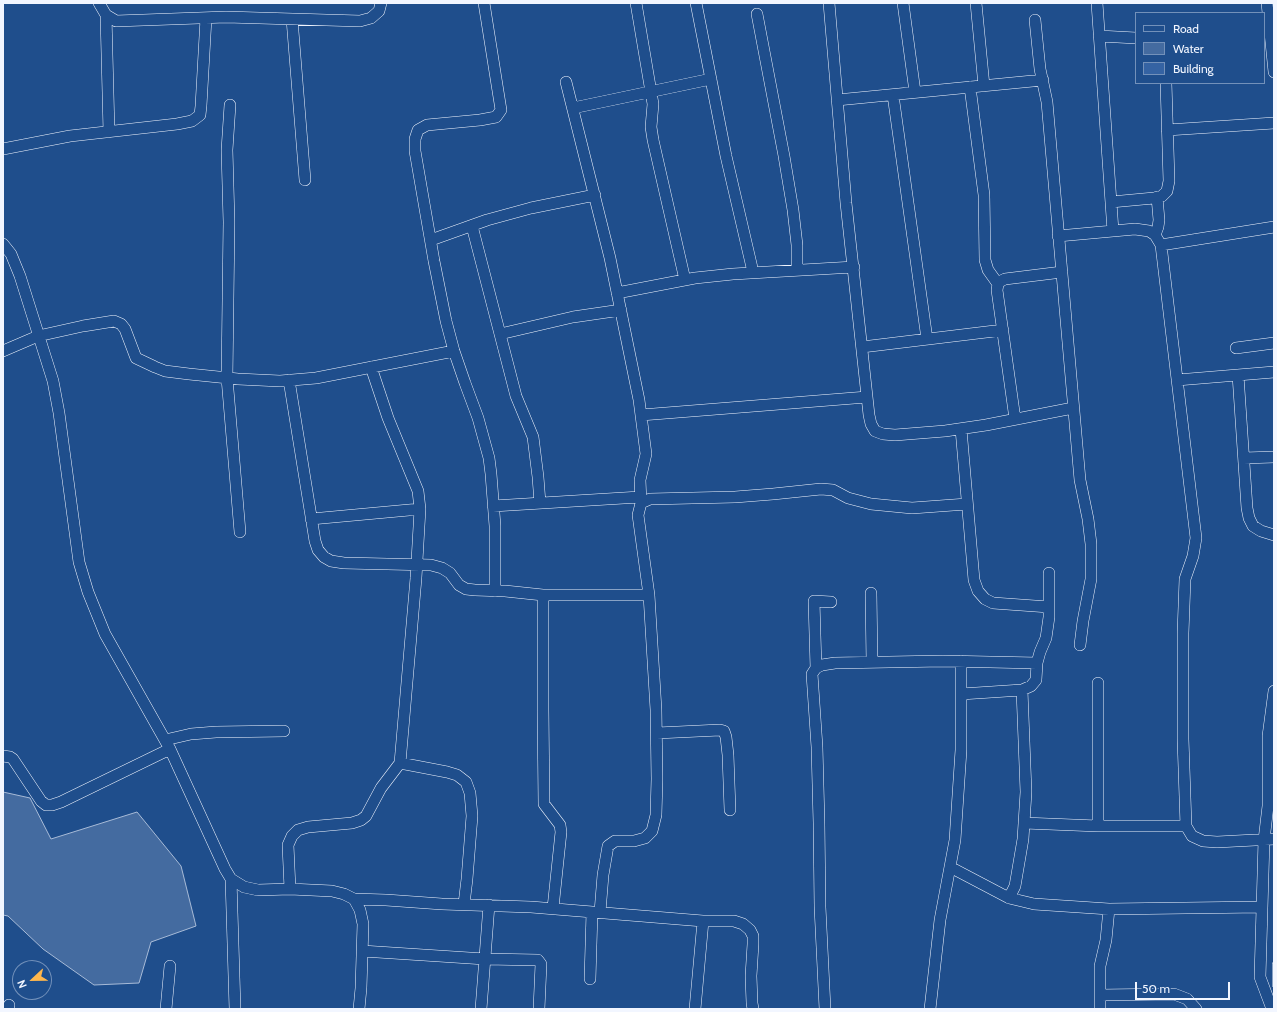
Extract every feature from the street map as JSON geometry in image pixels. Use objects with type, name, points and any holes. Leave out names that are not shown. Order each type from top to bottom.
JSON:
[{"type":"street","points":[[99,3],[106,15],[109,132]]},
{"type":"street","points":[[106,15],[116,20],[132,21],[206,18],[360,21],[371,18],[379,11],[381,3]]},
{"type":"street","points":[[484,3],[501,110],[496,117],[462,123],[427,125],[418,130],[415,139],[415,151],[446,321],[454,351],[478,418],[491,474],[495,591]]},
{"type":"street","points":[[636,3],[653,104],[651,126],[653,140],[685,280]]},
{"type":"street","points":[[696,3],[726,156],[753,272]]},
{"type":"street","points":[[829,3],[837,100],[867,397],[871,424],[875,431],[883,434],[915,434],[961,429],[1073,408]]},
{"type":"street","points":[[904,3],[915,92]]},
{"type":"street","points":[[976,3],[984,86]]},
{"type":"street","points":[[1097,3],[1113,231]]},
{"type":"street","points":[[1267,3],[1267,43],[1274,72]]},
{"type":"street","points":[[757,14],[793,210],[797,245],[797,270]]},
{"type":"street","points":[[3,149],[70,136],[192,121],[200,115],[206,18]]},
{"type":"street","points":[[292,19],[305,180]]},
{"type":"street","points":[[1035,20],[1047,102],[1080,480],[1088,519],[1091,544],[1091,579],[1080,646]]},
{"type":"street","points":[[1099,36],[1135,38]]},
{"type":"street","points":[[573,108],[711,79]]},
{"type":"street","points":[[837,100],[1043,80]]},
{"type":"street","points":[[566,82],[595,195],[621,310],[641,415],[646,454],[640,480],[638,515],[649,595],[657,734],[656,815],[652,831],[644,838],[634,841],[615,841],[608,846],[596,912],[590,979]]},
{"type":"street","points":[[1111,202],[1158,197],[1162,196],[1167,191],[1169,181],[1166,84]]},
{"type":"street","points":[[970,87],[984,196],[985,260],[988,270],[998,284],[1015,418]]},
{"type":"street","points":[[893,95],[927,339]]},
{"type":"street","points":[[230,105],[227,150],[229,222],[227,378],[240,532]]},
{"type":"street","points":[[1167,130],[1274,123]]},
{"type":"street","points":[[431,240],[531,208],[595,195]]},
{"type":"street","points":[[1155,235],[1159,220],[1158,197]]},
{"type":"street","points":[[472,226],[516,396],[533,437],[540,503]]},
{"type":"street","points":[[1161,245],[1274,226]]},
{"type":"street","points":[[1058,236],[1135,229],[1149,231],[1155,235],[1161,245],[1196,538],[1194,556],[1186,579],[1183,677],[1186,826],[1192,836],[1203,841],[1217,842],[1269,840]]},
{"type":"street","points":[[3,244],[11,254],[20,276],[53,381],[59,413],[79,562],[88,592],[105,634],[168,744],[225,869],[231,879],[244,887],[258,890],[290,889],[332,891],[344,894],[354,899],[553,908],[703,921],[734,921],[743,924],[750,930],[752,936],[751,976],[753,1009]]},
{"type":"street","points":[[617,293],[685,280],[753,272],[854,267]]},
{"type":"street","points":[[998,284],[1005,279],[1062,272]]},
{"type":"street","points":[[500,334],[567,318],[621,310]]},
{"type":"street","points":[[3,351],[38,336],[114,321],[121,324],[124,329],[136,358],[165,371],[227,378],[273,381],[316,378],[454,351]]},
{"type":"street","points":[[862,347],[1003,330]]},
{"type":"street","points":[[1236,348],[1274,343]]},
{"type":"street","points":[[290,889],[288,845],[292,836],[298,830],[308,827],[352,823],[361,820],[369,812],[381,788],[400,763],[417,564],[420,509],[418,491],[388,418],[371,367]]},
{"type":"street","points":[[1177,380],[1274,372]]},
{"type":"street","points":[[1238,375],[1247,508],[1249,518],[1253,526],[1260,531],[1274,535]]},
{"type":"street","points":[[289,380],[315,541],[318,550],[324,557],[331,561],[344,564],[431,565],[442,568],[450,573],[459,585],[466,589],[543,595],[649,595]]},
{"type":"street","points":[[641,415],[867,397]]},
{"type":"street","points":[[961,429],[974,580],[978,591],[985,599],[993,603],[1049,607]]},
{"type":"street","points":[[1244,458],[1274,457]]},
{"type":"street","points":[[493,506],[766,495],[821,489],[833,490],[854,500],[871,504],[912,508],[967,504]]},
{"type":"street","points":[[311,519],[420,509]]},
{"type":"street","points":[[961,694],[1022,690],[1031,686],[1036,680],[1038,663],[1048,628],[1049,573]]},
{"type":"street","points":[[871,593],[872,662]]},
{"type":"street","points":[[543,595],[542,710],[544,804],[560,825],[561,832],[553,908]]},
{"type":"street","points":[[816,668],[814,601],[831,602]]},
{"type":"street","points":[[825,1009],[820,907],[817,747],[812,674],[816,668],[822,665],[835,663],[961,661],[1038,663]]},
{"type":"street","points":[[930,1009],[939,926],[955,840],[960,750],[961,661]]},
{"type":"street","points":[[1098,683],[1098,826]]},
{"type":"street","points":[[1010,898],[1015,886],[1021,857],[1026,792],[1022,690]]},
{"type":"street","points":[[1272,1009],[1260,977],[1262,907],[1269,840],[1268,736],[1274,691]]},
{"type":"street","points":[[3,756],[13,759],[41,801],[46,805],[52,805],[168,744],[191,734],[284,731]]},
{"type":"street","points":[[657,734],[724,731],[728,755],[730,810]]},
{"type":"street","points":[[400,763],[447,772],[457,775],[466,782],[470,793],[472,816],[464,904]]},
{"type":"street","points":[[1024,823],[1098,826],[1186,826]]},
{"type":"street","points":[[950,867],[1010,898],[1034,904],[1109,909],[1262,907]]},
{"type":"street","points":[[231,879],[235,1009]]},
{"type":"street","points":[[354,899],[360,910],[363,924],[359,1009]]},
{"type":"street","points":[[481,1009],[488,905]]},
{"type":"street","points":[[1100,1009],[1100,966],[1106,940],[1109,909]]},
{"type":"street","points":[[695,1009],[703,921]]},
{"type":"street","points":[[362,951],[485,959],[538,960],[541,964],[539,1009]]},
{"type":"street","points":[[166,1009],[170,966]]},
{"type":"street","points":[[1100,995],[1174,994],[1187,998],[1196,1009]]},
{"type":"water","points":[[3,792],[30,798],[51,839],[137,812],[181,866],[196,926],[151,942],[139,983],[94,985],[43,949],[8,916],[3,915]]},
{"type":"building","points":[[1274,963],[1274,987],[1273,987]]}]
